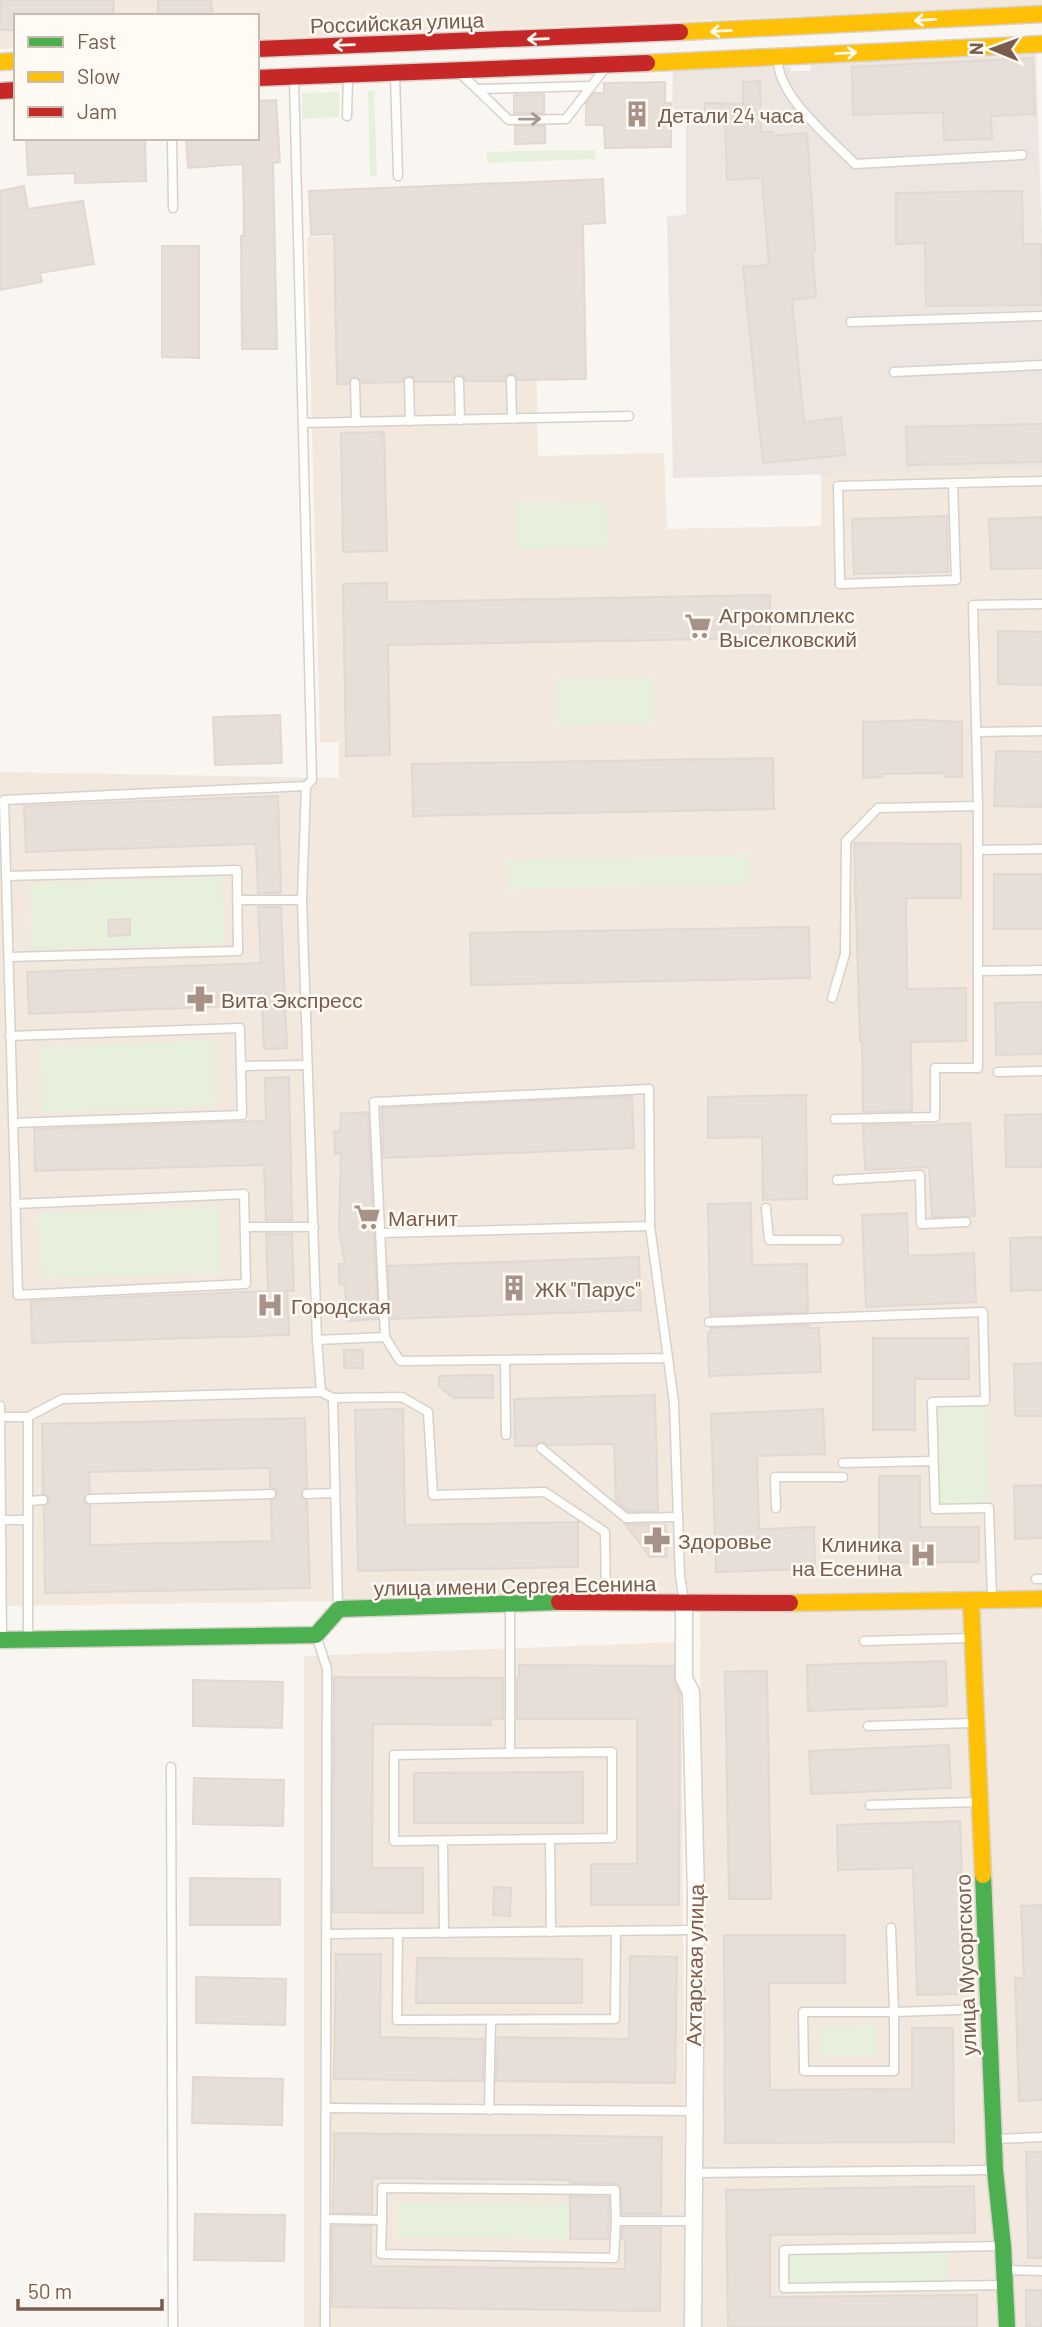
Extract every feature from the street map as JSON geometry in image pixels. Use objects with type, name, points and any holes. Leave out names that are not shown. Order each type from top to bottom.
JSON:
[{"type":"street","name":"Российская улица","points":[[259,49],[619,36],[1042,14]]},
{"type":"street","points":[[259,78],[607,65],[1042,44]]},
{"type":"street","name":"улица имени Сергея Есенина","points":[[339,1609],[606,1601],[684,1604],[1042,1599]]},
{"type":"street","name":"улица Мусоргского","points":[[971,1602],[993,2139],[1007,2327]]},
{"type":"street","name":"Ахтарская улица","points":[[684,1604],[684,1678],[691,1692],[695,1930],[693,2327]]},
{"type":"street","points":[[1,1640],[316,1635],[339,1609]]},
{"type":"lane","points":[[778,57],[778,68],[792,98],[855,164],[1022,155]]},
{"type":"lane","points":[[458,70],[509,120],[566,119],[607,65]]},
{"type":"lane","points":[[395,72],[398,176]]},
{"type":"lane","points":[[347,116],[348,74]]},
{"type":"lane","points":[[294,76],[312,779],[306,786],[302,900],[321,1392]]},
{"type":"lane","points":[[477,89],[591,86]]},
{"type":"lane","points":[[172,140],[173,208]]},
{"type":"lane","points":[[851,322],[1042,316]]},
{"type":"lane","points":[[894,372],[1042,365]]},
{"type":"lane","points":[[512,380],[512,419]]},
{"type":"lane","points":[[459,381],[460,420]]},
{"type":"lane","points":[[410,382],[410,421]]},
{"type":"lane","points":[[355,383],[356,422]]},
{"type":"lane","points":[[303,422],[629,416]]},
{"type":"lane","points":[[953,484],[956,580],[840,584],[838,486],[1042,481]]},
{"type":"lane","points":[[835,1119],[935,1117],[934,1068],[978,1068],[978,806],[973,605],[1042,604]]},
{"type":"lane","points":[[977,732],[1042,731]]},
{"type":"lane","points":[[15,1204],[244,1194],[246,1284],[18,1295],[15,1204],[13,1123],[10,1036],[4,800],[306,786]]},
{"type":"lane","points":[[832,998],[845,954],[846,841],[878,808],[978,806]]},
{"type":"lane","points":[[978,850],[1042,849]]},
{"type":"lane","points":[[6,876],[237,870],[239,951],[9,957]]},
{"type":"lane","points":[[237,900],[302,900]]},
{"type":"lane","points":[[978,971],[1042,970]]},
{"type":"lane","points":[[10,1036],[240,1028],[242,1115],[13,1123]]},
{"type":"lane","points":[[241,1066],[307,1065]]},
{"type":"lane","points":[[998,1072],[1042,1071]]},
{"type":"lane","points":[[668,1358],[400,1362],[385,1337],[374,1102],[649,1089],[650,1226],[668,1358],[674,1403],[680,1576],[684,1604]]},
{"type":"lane","points":[[837,1180],[920,1175],[921,1224],[966,1222]]},
{"type":"lane","points":[[766,1208],[769,1240],[838,1240]]},
{"type":"lane","points":[[381,1233],[650,1226]]},
{"type":"lane","points":[[244,1227],[314,1227]]},
{"type":"lane","points":[[709,1322],[983,1312],[985,1401],[932,1402],[934,1508],[989,1508],[992,1601]]},
{"type":"lane","points":[[317,1340],[385,1337]]},
{"type":"lane","points":[[505,1360],[506,1435]]},
{"type":"lane","points":[[1,1417],[28,1417],[62,1399],[321,1392],[333,1398],[402,1397],[428,1412],[433,1494],[545,1492],[605,1532],[606,1601]]},
{"type":"lane","points":[[333,1398],[339,1609]]},
{"type":"lane","points":[[0,1406],[1,1640]]},
{"type":"lane","points":[[28,1417],[28,1640]]},
{"type":"lane","points":[[541,1448],[626,1518],[678,1517]]},
{"type":"lane","points":[[843,1463],[933,1461]]},
{"type":"lane","points":[[776,1508],[775,1477],[843,1477]]},
{"type":"lane","points":[[307,1494],[334,1493]]},
{"type":"lane","points":[[90,1499],[271,1494]]},
{"type":"lane","points":[[28,1501],[43,1500]]},
{"type":"lane","points":[[1,1520],[28,1520]]},
{"type":"lane","points":[[510,1605],[510,1753]]},
{"type":"lane","points":[[316,1635],[327,1669],[325,2327]]},
{"type":"lane","points":[[864,1641],[972,1638]]},
{"type":"lane","points":[[868,1726],[976,1722]]},
{"type":"lane","points":[[612,1752],[612,1838],[394,1841],[394,1755],[510,1753],[612,1752]]},
{"type":"lane","points":[[171,1767],[173,2327]]},
{"type":"lane","points":[[870,1805],[979,1802]]},
{"type":"lane","points":[[550,1839],[551,1932]]},
{"type":"lane","points":[[443,1841],[444,1933]]},
{"type":"lane","points":[[891,1928],[894,2012],[894,2071],[804,2071],[803,2012],[894,2012],[988,2009]]},
{"type":"lane","points":[[327,1934],[695,1930]]},
{"type":"lane","points":[[398,1933],[397,2020],[491,2021],[615,2019],[616,1931]]},
{"type":"lane","points":[[489,2110],[491,2021]]},
{"type":"lane","points":[[326,2108],[693,2111]]},
{"type":"lane","points":[[993,2139],[1042,2137]]},
{"type":"lane","points":[[692,2173],[995,2170]]},
{"type":"lane","points":[[382,2188],[615,2190],[614,2258],[381,2254],[382,2220],[382,2188]]},
{"type":"lane","points":[[326,2218],[382,2220]]},
{"type":"lane","points":[[616,2221],[692,2221]]},
{"type":"lane","points":[[1003,2246],[784,2250],[784,2288],[1004,2278],[1042,2271]]},
{"type":"shaded area","points":[[0,0],[1042,0],[1042,6],[259,39],[259,14],[14,14],[14,48],[0,49]]},
{"type":"shaded area","points":[[1036,48],[1042,245],[1042,469],[673,478],[667,217],[686,214],[686,122],[672,106],[673,68],[791,67],[791,71],[811,71],[811,58]]},
{"type":"shaded area","points":[[534,230],[538,456],[664,453],[667,529],[821,526],[821,474],[1042,469],[1042,2327],[702,2327],[700,1596],[0,1606],[0,772],[339,778],[339,742],[320,742],[307,237]]},
{"type":"shaded area","points":[[681,1642],[686,2327],[304,2327],[304,1656]]},
{"type":"green space","points":[[368,91],[374,91],[377,177],[370,176]]},
{"type":"green space","points":[[339,92],[339,117],[302,119],[302,93]]},
{"type":"green space","points":[[595,150],[595,159],[487,163],[487,152]]},
{"type":"green space","points":[[606,501],[607,547],[517,549],[516,503]]},
{"type":"green space","points":[[653,677],[653,723],[558,725],[557,678]]},
{"type":"green space","points":[[749,855],[750,884],[507,889],[507,860]]},
{"type":"green space","points":[[222,877],[224,943],[32,949],[29,884]]},
{"type":"green space","points":[[213,1040],[215,1106],[43,1112],[40,1047]]},
{"type":"green space","points":[[219,1207],[221,1273],[42,1279],[39,1214]]},
{"type":"green space","points":[[986,1407],[989,1503],[940,1505],[938,1408]]},
{"type":"green space","points":[[876,2025],[877,2055],[820,2057],[819,2027]]},
{"type":"green space","points":[[399,2202],[570,2204],[570,2239],[398,2237]]},
{"type":"green space","points":[[948,2253],[948,2281],[789,2284],[789,2256]]},
{"type":"building","points":[[0,0],[114,0],[113,14],[14,14],[14,30],[0,30]]},
{"type":"building","points":[[158,0],[211,0],[212,14],[158,14]]},
{"type":"building","points":[[1033,58],[1035,114],[991,116],[992,139],[944,140],[943,112],[853,115],[852,67]]},
{"type":"building","points":[[760,81],[761,132],[773,132],[773,136],[807,133],[816,297],[792,300],[804,422],[841,418],[845,455],[763,463],[743,267],[769,265],[762,178],[727,180],[725,122],[705,122],[705,103],[743,104],[743,82]]},
{"type":"building","name":"Детали 24 часа","points":[[665,82],[665,103],[671,103],[671,147],[605,148],[604,125],[586,125],[586,103],[594,93],[604,93],[604,83]]},
{"type":"building","points":[[544,94],[544,113],[514,113],[514,95]]},
{"type":"building","points":[[276,100],[280,162],[273,163],[277,349],[242,349],[243,164],[188,168],[186,140],[259,140],[259,101]]},
{"type":"building","points":[[515,126],[545,126],[545,143],[515,144]]},
{"type":"building","points":[[26,140],[145,140],[146,181],[75,183],[75,173],[28,175]]},
{"type":"building","points":[[603,179],[605,223],[583,224],[586,379],[518,380],[512,374],[507,375],[504,381],[466,381],[460,375],[455,376],[452,382],[416,382],[410,376],[405,377],[402,382],[362,383],[356,377],[351,378],[348,384],[337,384],[334,234],[311,235],[309,191]]},
{"type":"building","points":[[24,186],[28,209],[83,201],[94,264],[40,273],[42,282],[0,290],[0,191]]},
{"type":"building","points":[[1022,191],[1023,244],[1041,244],[1042,305],[926,306],[925,243],[896,244],[896,193]]},
{"type":"building","points":[[162,246],[199,246],[199,358],[162,357]]},
{"type":"building","points":[[1042,424],[1042,462],[907,465],[906,427]]},
{"type":"building","points":[[384,432],[387,551],[343,552],[341,433]]},
{"type":"building","points":[[947,516],[948,572],[854,574],[852,519]]},
{"type":"building","points":[[1042,517],[1042,568],[991,569],[989,519]]},
{"type":"building","points":[[387,583],[387,602],[770,595],[770,638],[388,645],[390,755],[346,756],[343,584]]},
{"type":"building","points":[[998,631],[1042,632],[1042,685],[998,684]]},
{"type":"building","points":[[280,715],[282,763],[215,765],[213,717]]},
{"type":"building","points":[[863,722],[962,722],[962,777],[944,777],[944,773],[882,774],[882,777],[863,778]]},
{"type":"building","points":[[996,751],[1042,752],[1042,807],[994,806]]},
{"type":"building","points":[[773,758],[774,809],[413,816],[412,764]]},
{"type":"building","points":[[278,796],[281,893],[258,893],[256,844],[26,852],[24,806]]},
{"type":"building","points":[[854,843],[961,844],[961,898],[906,898],[907,987],[966,988],[966,1041],[911,1042],[912,1111],[863,1112]]},
{"type":"building","points":[[994,874],[1042,874],[1042,929],[994,929]]},
{"type":"building","points":[[258,907],[281,907],[287,1048],[264,1049],[262,1005],[29,1014],[27,972],[261,963]]},
{"type":"building","points":[[130,919],[130,935],[109,936],[108,920]]},
{"type":"building","points":[[809,927],[810,978],[471,985],[470,933]]},
{"type":"building","points":[[1042,1002],[1042,1054],[996,1055],[995,1003]]},
{"type":"building","points":[[289,1077],[292,1220],[266,1220],[264,1165],[35,1171],[34,1129],[266,1121],[265,1078]]},
{"type":"building","points":[[806,1095],[807,1199],[763,1200],[762,1137],[708,1138],[708,1097]]},
{"type":"building","points":[[632,1096],[634,1148],[383,1158],[382,1108]]},
{"type":"building","points":[[368,1112],[378,1319],[347,1321],[345,1285],[339,1284],[339,1264],[345,1264],[339,1229],[341,1153],[335,1154],[334,1131],[340,1132],[341,1114]]},
{"type":"building","points":[[1042,1114],[1042,1167],[1006,1167],[1005,1115]]},
{"type":"building","points":[[970,1123],[975,1216],[932,1217],[929,1167],[865,1170],[863,1125]]},
{"type":"building","points":[[751,1203],[752,1265],[807,1264],[808,1312],[710,1315],[708,1204]]},
{"type":"building","points":[[907,1213],[908,1256],[974,1253],[976,1302],[866,1307],[862,1215]]},
{"type":"building","points":[[266,1234],[292,1234],[294,1291],[287,1291],[289,1335],[32,1343],[31,1301],[268,1291]]},
{"type":"building","points":[[1042,1237],[1042,1290],[1011,1291],[1010,1238]]},
{"type":"building","name":"ЖК \"Парус\"","points":[[639,1257],[641,1310],[391,1319],[388,1266]]},
{"type":"building","points":[[809,1325],[809,1328],[819,1328],[821,1372],[709,1376],[708,1332],[711,1332],[711,1328]]},
{"type":"building","points":[[873,1338],[968,1338],[969,1379],[915,1379],[915,1430],[873,1430]]},
{"type":"building","points":[[344,1350],[363,1350],[363,1368],[344,1368]]},
{"type":"building","points":[[1042,1363],[1042,1416],[1015,1416],[1014,1364]]},
{"type":"building","points":[[493,1375],[493,1398],[453,1398],[439,1386],[439,1376]]},
{"type":"building","points":[[655,1395],[658,1511],[628,1511],[616,1501],[614,1444],[548,1445],[541,1442],[535,1446],[515,1446],[514,1399]]},
{"type":"building","points":[[403,1409],[405,1525],[578,1522],[578,1567],[358,1571],[355,1410]]},
{"type":"building","points":[[823,1409],[825,1454],[757,1456],[759,1529],[814,1527],[815,1569],[716,1572],[711,1414]]},
{"type":"building","points":[[305,1418],[307,1487],[301,1494],[307,1501],[310,1588],[45,1593],[44,1507],[50,1500],[43,1494],[42,1424]],"holes":[[[270,1468],[270,1487],[276,1490],[277,1494],[271,1501],[272,1541],[90,1545],[90,1506],[84,1499],[90,1492],[89,1472]]]},
{"type":"building","points":[[879,1476],[920,1476],[920,1527],[979,1527],[979,1562],[879,1563]]},
{"type":"building","points":[[1042,1485],[1042,1538],[1015,1539],[1014,1486]]},
{"type":"building","points":[[625,1524],[666,1525],[667,1557],[650,1557]]},
{"type":"building","points":[[946,1661],[947,1706],[808,1711],[807,1665]]},
{"type":"building","points":[[519,1665],[674,1666],[674,1679],[680,1693],[679,1905],[591,1905],[591,1864],[637,1864],[637,1719],[517,1719]]},
{"type":"building","points":[[767,1671],[771,1899],[729,1899],[725,1672]]},
{"type":"building","points":[[334,1677],[503,1678],[503,1719],[491,1719],[491,1725],[373,1724],[372,1868],[423,1868],[423,1913],[333,1912]]},
{"type":"building","points":[[193,1680],[283,1682],[282,1728],[193,1726]]},
{"type":"building","points":[[949,1745],[951,1788],[811,1794],[809,1751]]},
{"type":"building","points":[[583,1772],[583,1823],[414,1823],[414,1773]]},
{"type":"building","points":[[194,1778],[284,1780],[283,1826],[193,1824]]},
{"type":"building","points":[[960,1821],[966,1994],[917,1995],[913,1868],[838,1870],[837,1825]]},
{"type":"building","points":[[190,1878],[280,1879],[280,1925],[190,1925]]},
{"type":"building","points":[[494,1887],[511,1888],[510,1916],[493,1915]]},
{"type":"building","points":[[1042,1905],[1042,2100],[1019,2101],[1015,1978],[1024,1978],[1021,1906]]},
{"type":"building","points":[[724,1935],[845,1935],[845,1983],[769,1983],[770,2090],[912,2089],[912,2028],[953,2028],[954,2142],[725,2143]]},
{"type":"building","points":[[336,1954],[381,1954],[380,2037],[484,2039],[483,2081],[334,2079]]},
{"type":"building","points":[[630,1956],[677,1957],[675,2083],[496,2081],[498,2037],[629,2039]]},
{"type":"building","points":[[417,1958],[582,1959],[582,2003],[416,2003]]},
{"type":"building","points":[[196,1977],[286,1979],[285,2025],[196,2023]]},
{"type":"building","points":[[193,2077],[283,2079],[282,2125],[192,2123]]},
{"type":"building","points":[[334,2133],[662,2137],[661,2214],[622,2214],[621,2189],[615,2183],[372,2178],[372,2213],[333,2213]]},
{"type":"building","points":[[1026,2152],[1042,2152],[1042,2258],[1028,2258]]},
{"type":"building","points":[[974,2186],[975,2233],[770,2235],[770,2297],[977,2295],[977,2327],[728,2327],[726,2190]]},
{"type":"building","points":[[570,2196],[609,2197],[608,2239],[570,2239]]},
{"type":"building","points":[[195,2214],[285,2215],[284,2261],[194,2260]]},
{"type":"building","points":[[332,2226],[371,2226],[371,2266],[625,2269],[625,2239],[622,2239],[622,2228],[661,2228],[660,2311],[332,2307]]},
{"type":"building","points":[[1026,2290],[1042,2290],[1042,2327],[1026,2327]]},
{"type":"traffic: fast","points":[[0,1640],[316,1635],[339,1609],[559,1602]]},
{"type":"traffic: fast","points":[[983,1875],[995,2170],[1003,2246],[1007,2327]]},
{"type":"traffic: slow","points":[[680,32],[1042,14]]},
{"type":"traffic: slow","points":[[647,63],[1042,44]]},
{"type":"traffic: slow","points":[[0,62],[14,61]]},
{"type":"traffic: slow","points":[[790,1603],[1042,1599]]},
{"type":"traffic: slow","points":[[971,1602],[983,1875]]},
{"type":"traffic: jam","points":[[259,49],[680,32]]},
{"type":"traffic: jam","points":[[259,78],[647,63]]},
{"type":"traffic: jam","points":[[0,91],[14,90]]},
{"type":"traffic: jam","points":[[559,1602],[790,1603]]},
{"type":"place","name":"Детали 24 часа","points":[[637,114]]},
{"type":"place","name":"Агрокомплекс Выселковский","points":[[698,626]]},
{"type":"place","name":"Вита Экспресс","points":[[200,999]]},
{"type":"place","name":"Магнит","points":[[367,1217]]},
{"type":"place","name":"ЖК \"Парус\"","points":[[514,1288]]},
{"type":"place","name":"Городская","points":[[270,1305]]},
{"type":"place","name":"Здоровье","points":[[657,1540]]},
{"type":"place","name":"Клиника на Есенина","points":[[923,1555]]}]
